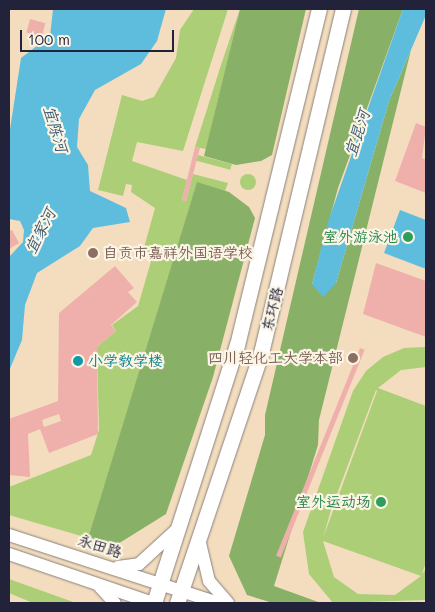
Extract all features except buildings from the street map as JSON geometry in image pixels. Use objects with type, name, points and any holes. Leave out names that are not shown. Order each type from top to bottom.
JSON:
[{"type":"highway","name":"东环路","points":[[153,603],[237,345],[319,9]]},
{"type":"highway","name":"东环路","points":[[179,596],[261,353],[344,9]]},
{"type":"main road","points":[[113,567],[139,564],[167,542],[179,525]]},
{"type":"main road","name":"永田路","points":[[9,535],[161,583],[179,596],[218,603]]},
{"type":"main road","points":[[199,536],[209,581],[228,603]]},
{"type":"main road","points":[[9,554],[153,603]]},
{"type":"main road","points":[[97,584],[115,603]]},
{"type":"green space","points":[[194,9],[228,9],[183,151],[137,142],[132,161],[187,180],[182,200],[186,201],[193,174],[228,183],[225,191],[197,183],[88,538],[9,515],[9,487],[91,455],[99,430],[97,347],[116,331],[112,325],[138,306],[152,258],[142,255],[155,208],[131,192],[132,185],[126,184],[123,196],[98,190],[122,95],[142,101],[154,97],[176,58],[180,30]]},
{"type":"green space","points":[[240,9],[206,149],[195,147],[221,65]]},
{"type":"green space","points":[[240,9],[306,9],[272,155],[261,161],[236,165],[204,156]]},
{"type":"green space","points":[[359,9],[403,9],[338,188],[312,284],[336,283],[389,101],[411,50],[319,420],[318,445],[274,586],[321,603],[273,603],[247,595],[229,556],[265,435],[265,415]]},
{"type":"green space","points":[[198,155],[232,164],[230,170],[196,161]]},
{"type":"green space","points":[[248,174],[254,176],[256,182],[254,188],[248,190],[242,188],[240,182],[242,176]]},
{"type":"green space","points":[[197,182],[229,192],[249,207],[255,218],[213,377],[166,514],[113,547],[88,538]]},
{"type":"green space","name":"室外运动场","points":[[426,347],[426,367],[401,370],[378,388],[426,406],[426,562],[422,574],[426,569],[426,600],[333,603],[309,574],[303,532],[353,391],[366,371],[383,357],[404,348]],"holes":[[[377,391],[323,538],[331,510]],[[323,541],[421,576],[395,595],[358,594],[334,577]]]},
{"type":"green space","points":[[9,579],[76,603],[33,603],[9,593]]},
{"type":"water","points":[[53,9],[166,9],[157,41],[141,64],[95,90],[79,119],[77,147],[88,165],[90,191],[126,208],[130,222],[93,228],[80,246],[37,273],[25,305],[22,340],[9,371],[9,257],[23,242],[24,230],[20,221],[9,219],[9,136],[21,58],[50,36]]},
{"type":"water","points":[[403,9],[426,9],[426,15],[389,101],[336,283],[323,297],[312,284],[329,219]]},
{"type":"water","name":"室外游泳池","points":[[400,210],[426,220],[426,269],[384,253]]},
{"type":"place","name":"室外游泳池","points":[[408,237]]},
{"type":"place","name":"自贡市嘉祥外国语学校","points":[[93,253]]},
{"type":"place","name":"四川轻化工大学本部","points":[[353,358]]},
{"type":"place","name":"小学教学楼","points":[[78,361]]},
{"type":"place","name":"室外运动场","points":[[381,502]]},
{"type":"water label","name":"宜陈河","points":[[56,129]]},
{"type":"water label","name":"宜昆河","points":[[357,133]]},
{"type":"water label","name":"宜家河","points":[[40,231]]}]
